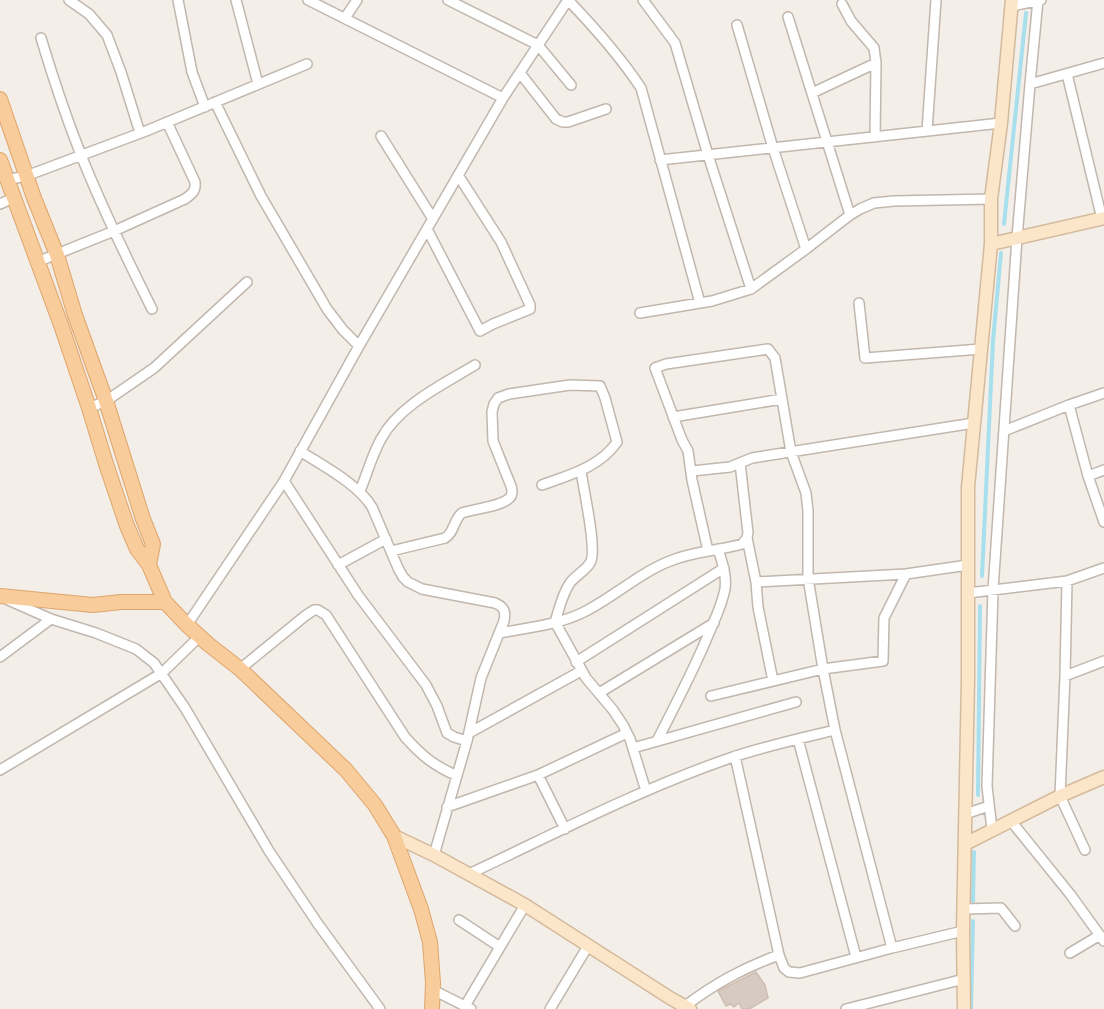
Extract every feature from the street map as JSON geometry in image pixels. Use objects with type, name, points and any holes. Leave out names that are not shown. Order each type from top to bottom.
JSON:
[{"type":"main road","points":[[964,1009],[968,487],[991,244],[991,199],[1001,123],[1012,3]]},
{"type":"main road","points":[[0,99],[26,176],[57,255],[136,499],[153,544],[149,565]]},
{"type":"main road","points":[[0,160],[137,549],[149,565],[165,602],[199,637],[240,669],[346,770],[375,805],[394,836],[421,909],[430,942],[432,1009]]},
{"type":"main road","points":[[991,244],[1103,218]]},
{"type":"main road","points":[[0,596],[93,605],[120,602],[165,602]]},
{"type":"main road","points":[[965,844],[1060,796],[1104,777]]},
{"type":"main road","points":[[394,836],[434,855],[525,905],[688,1008]]},
{"type":"street","points":[[69,0],[89,14],[106,35],[121,72],[140,133]]},
{"type":"street","points":[[178,0],[192,72],[205,106]]},
{"type":"street","points":[[236,0],[258,84]]},
{"type":"street","points":[[308,0],[503,98]]},
{"type":"street","points":[[345,18],[357,0]]},
{"type":"street","points":[[448,0],[538,45],[571,85]]},
{"type":"street","points":[[187,625],[284,481],[359,346],[503,98],[568,0],[606,39],[641,88],[700,303]]},
{"type":"street","points":[[643,0],[675,43],[751,289]]},
{"type":"street","points":[[927,131],[936,0]]},
{"type":"street","points":[[992,830],[987,786],[993,590],[1017,238],[1039,0],[1012,3]]},
{"type":"street","points":[[842,4],[851,21],[874,48],[876,63],[875,137]]},
{"type":"street","points":[[788,17],[850,215]]},
{"type":"street","points":[[737,25],[773,148],[806,249]]},
{"type":"street","points":[[41,38],[81,156],[152,309]]},
{"type":"street","points":[[812,93],[876,63]]},
{"type":"street","points":[[1030,84],[1104,63]]},
{"type":"street","points":[[6,180],[26,176],[81,156],[307,64]]},
{"type":"street","points":[[520,73],[556,119],[562,122],[606,109]]},
{"type":"street","points":[[1067,74],[1103,218]]},
{"type":"street","points":[[215,102],[261,196],[327,309],[359,346]]},
{"type":"street","points":[[37,262],[114,231],[192,195],[196,189],[195,182],[167,122]]},
{"type":"street","points":[[660,160],[1001,123]]},
{"type":"street","points":[[381,136],[433,219]]},
{"type":"street","points":[[427,229],[480,331],[530,309],[501,242],[458,175]]},
{"type":"street","points":[[0,204],[13,198]]},
{"type":"street","points":[[640,313],[712,301],[751,289],[850,215],[874,203],[991,199]]},
{"type":"street","points":[[89,408],[106,401],[154,368],[247,282]]},
{"type":"street","points":[[859,303],[865,358],[981,349]]},
{"type":"street","points":[[657,741],[714,623],[725,589],[724,567],[713,550],[692,480],[688,451],[655,368],[666,364],[768,349],[774,358],[791,452],[806,493],[808,578],[835,730],[892,948]]},
{"type":"street","points":[[360,491],[381,438],[402,413],[417,400],[476,365]]},
{"type":"street","points":[[391,552],[445,538],[450,535],[462,513],[501,503],[511,496],[511,486],[494,441],[492,412],[498,398],[510,394],[570,385],[600,386],[617,442],[602,458],[580,471],[542,485]]},
{"type":"street","points":[[1004,431],[1104,393]]},
{"type":"street","points":[[673,417],[782,399]]},
{"type":"street","points":[[1069,405],[1088,476],[1104,522]]},
{"type":"street","points":[[692,471],[730,467],[752,458],[974,423]]},
{"type":"street","points":[[300,452],[360,491],[372,507],[403,577],[413,586],[495,603],[504,609],[506,615],[481,678],[468,737],[434,855]]},
{"type":"street","points":[[740,463],[747,538],[773,681]]},
{"type":"street","points":[[1088,476],[1104,470]]},
{"type":"street","points":[[580,471],[593,556],[591,563],[570,583],[555,622],[579,666],[613,710],[627,733],[646,791]]},
{"type":"street","points":[[284,481],[358,595],[426,685],[447,733],[454,737],[468,737],[579,666],[724,567]]},
{"type":"street","points":[[499,633],[573,617],[594,607],[662,564],[690,554],[742,544],[747,538]]},
{"type":"street","points":[[338,566],[386,539]]},
{"type":"street","points":[[756,582],[906,574],[968,565]]},
{"type":"street","points":[[968,593],[1067,581],[1104,568]]},
{"type":"street","points":[[711,696],[823,669],[883,661],[884,618],[906,574]]},
{"type":"street","points":[[1067,581],[1060,796],[1085,850]]},
{"type":"street","points":[[0,596],[51,619],[136,649],[154,663],[185,708],[269,851],[318,924],[380,1009]]},
{"type":"street","points":[[240,669],[305,616],[318,610],[326,615],[405,737],[416,750],[438,767],[457,776]]},
{"type":"street","points":[[0,657],[51,619]]},
{"type":"street","points":[[599,693],[714,623]]},
{"type":"street","points":[[0,770],[162,673],[199,637]]},
{"type":"street","points":[[1065,676],[1104,661]]},
{"type":"street","points":[[633,748],[796,702]]},
{"type":"street","points":[[469,874],[646,791],[735,756],[835,730]]},
{"type":"street","points":[[447,807],[538,776],[627,733]]},
{"type":"street","points":[[798,739],[856,957]]},
{"type":"street","points":[[735,756],[779,955],[784,968],[789,972],[794,973],[963,931]]},
{"type":"street","points":[[538,776],[565,829]]},
{"type":"street","points":[[966,814],[989,806]]},
{"type":"street","points":[[1011,821],[1102,938],[1070,953]]},
{"type":"street","points":[[433,990],[468,1007],[525,905]]},
{"type":"street","points":[[964,909],[1001,908],[1015,926]]},
{"type":"street","points":[[459,920],[500,947]]},
{"type":"street","points":[[550,1009],[588,946]]},
{"type":"street","points":[[688,1008],[708,990],[737,972],[779,955]]},
{"type":"street","points":[[846,1009],[964,979]]},
{"type":"building","points":[[756,972],[765,985],[768,998],[749,1009],[742,1009],[739,1003],[734,1007],[731,1004],[726,1006],[718,991]]},
{"type":"waterway","points":[[1004,224],[1026,13]]},
{"type":"waterway","points":[[982,576],[993,341],[1001,253]]},
{"type":"waterway","points":[[978,795],[980,606]]},
{"type":"waterway","points":[[973,901],[974,852]]},
{"type":"waterway","points":[[971,1009],[973,921]]}]
